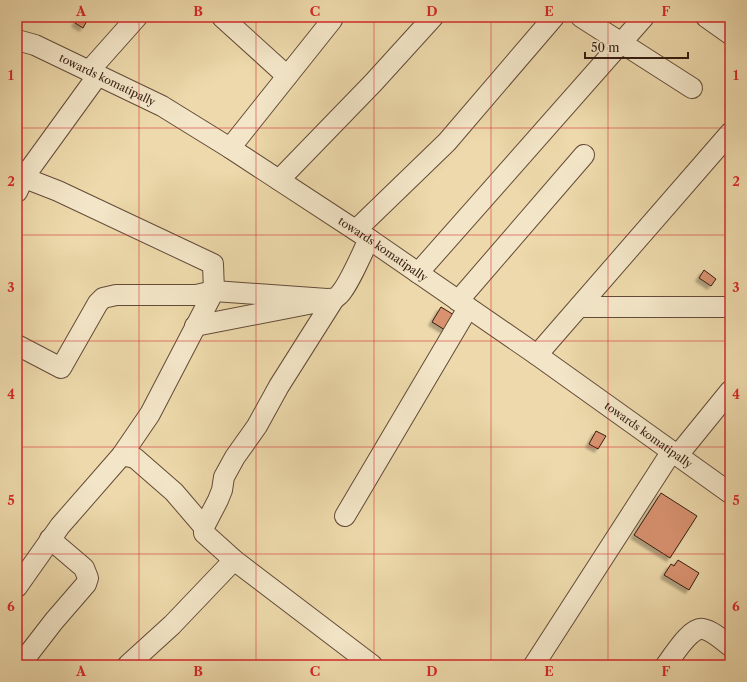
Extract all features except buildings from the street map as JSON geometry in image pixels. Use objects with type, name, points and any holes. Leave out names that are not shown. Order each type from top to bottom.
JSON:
[{"type":"street","points":[[17,588],[50,539],[122,455],[150,414],[214,291],[213,264],[58,191],[19,182],[93,73],[137,17]]},
{"type":"street","points":[[222,17],[287,76]]},
{"type":"street","points":[[279,180],[373,83],[433,17]]},
{"type":"street","points":[[17,345],[61,368],[96,307],[103,298],[116,295],[196,295],[214,291],[327,299],[335,298],[340,295],[346,285],[363,235],[447,142],[554,17]]},
{"type":"street","points":[[581,17],[692,88]]},
{"type":"street","points":[[418,273],[644,17]]},
{"type":"street","points":[[706,17],[730,34]]},
{"type":"street","points":[[230,148],[332,20]]},
{"type":"street","name":"towards komatipally","points":[[17,40],[35,45],[162,106],[230,148],[363,235],[537,355],[730,493]]},
{"type":"street","points":[[537,355],[730,133]]},
{"type":"street","points":[[345,516],[463,305],[584,154]]},
{"type":"street","points":[[195,326],[334,299],[279,386],[257,426],[235,457],[224,477],[222,490],[204,527],[204,533],[234,560],[372,665]]},
{"type":"street","points":[[579,307],[730,307]]},
{"type":"street","points":[[534,665],[675,453],[730,391]]},
{"type":"street","points":[[122,455],[135,458],[174,492],[204,527]]},
{"type":"street","points":[[20,665],[54,621],[86,584],[88,578],[84,568],[50,539]]},
{"type":"street","points":[[128,665],[172,625],[234,560]]},
{"type":"street","points":[[666,665],[696,629],[703,629],[711,633],[730,646]]}]
